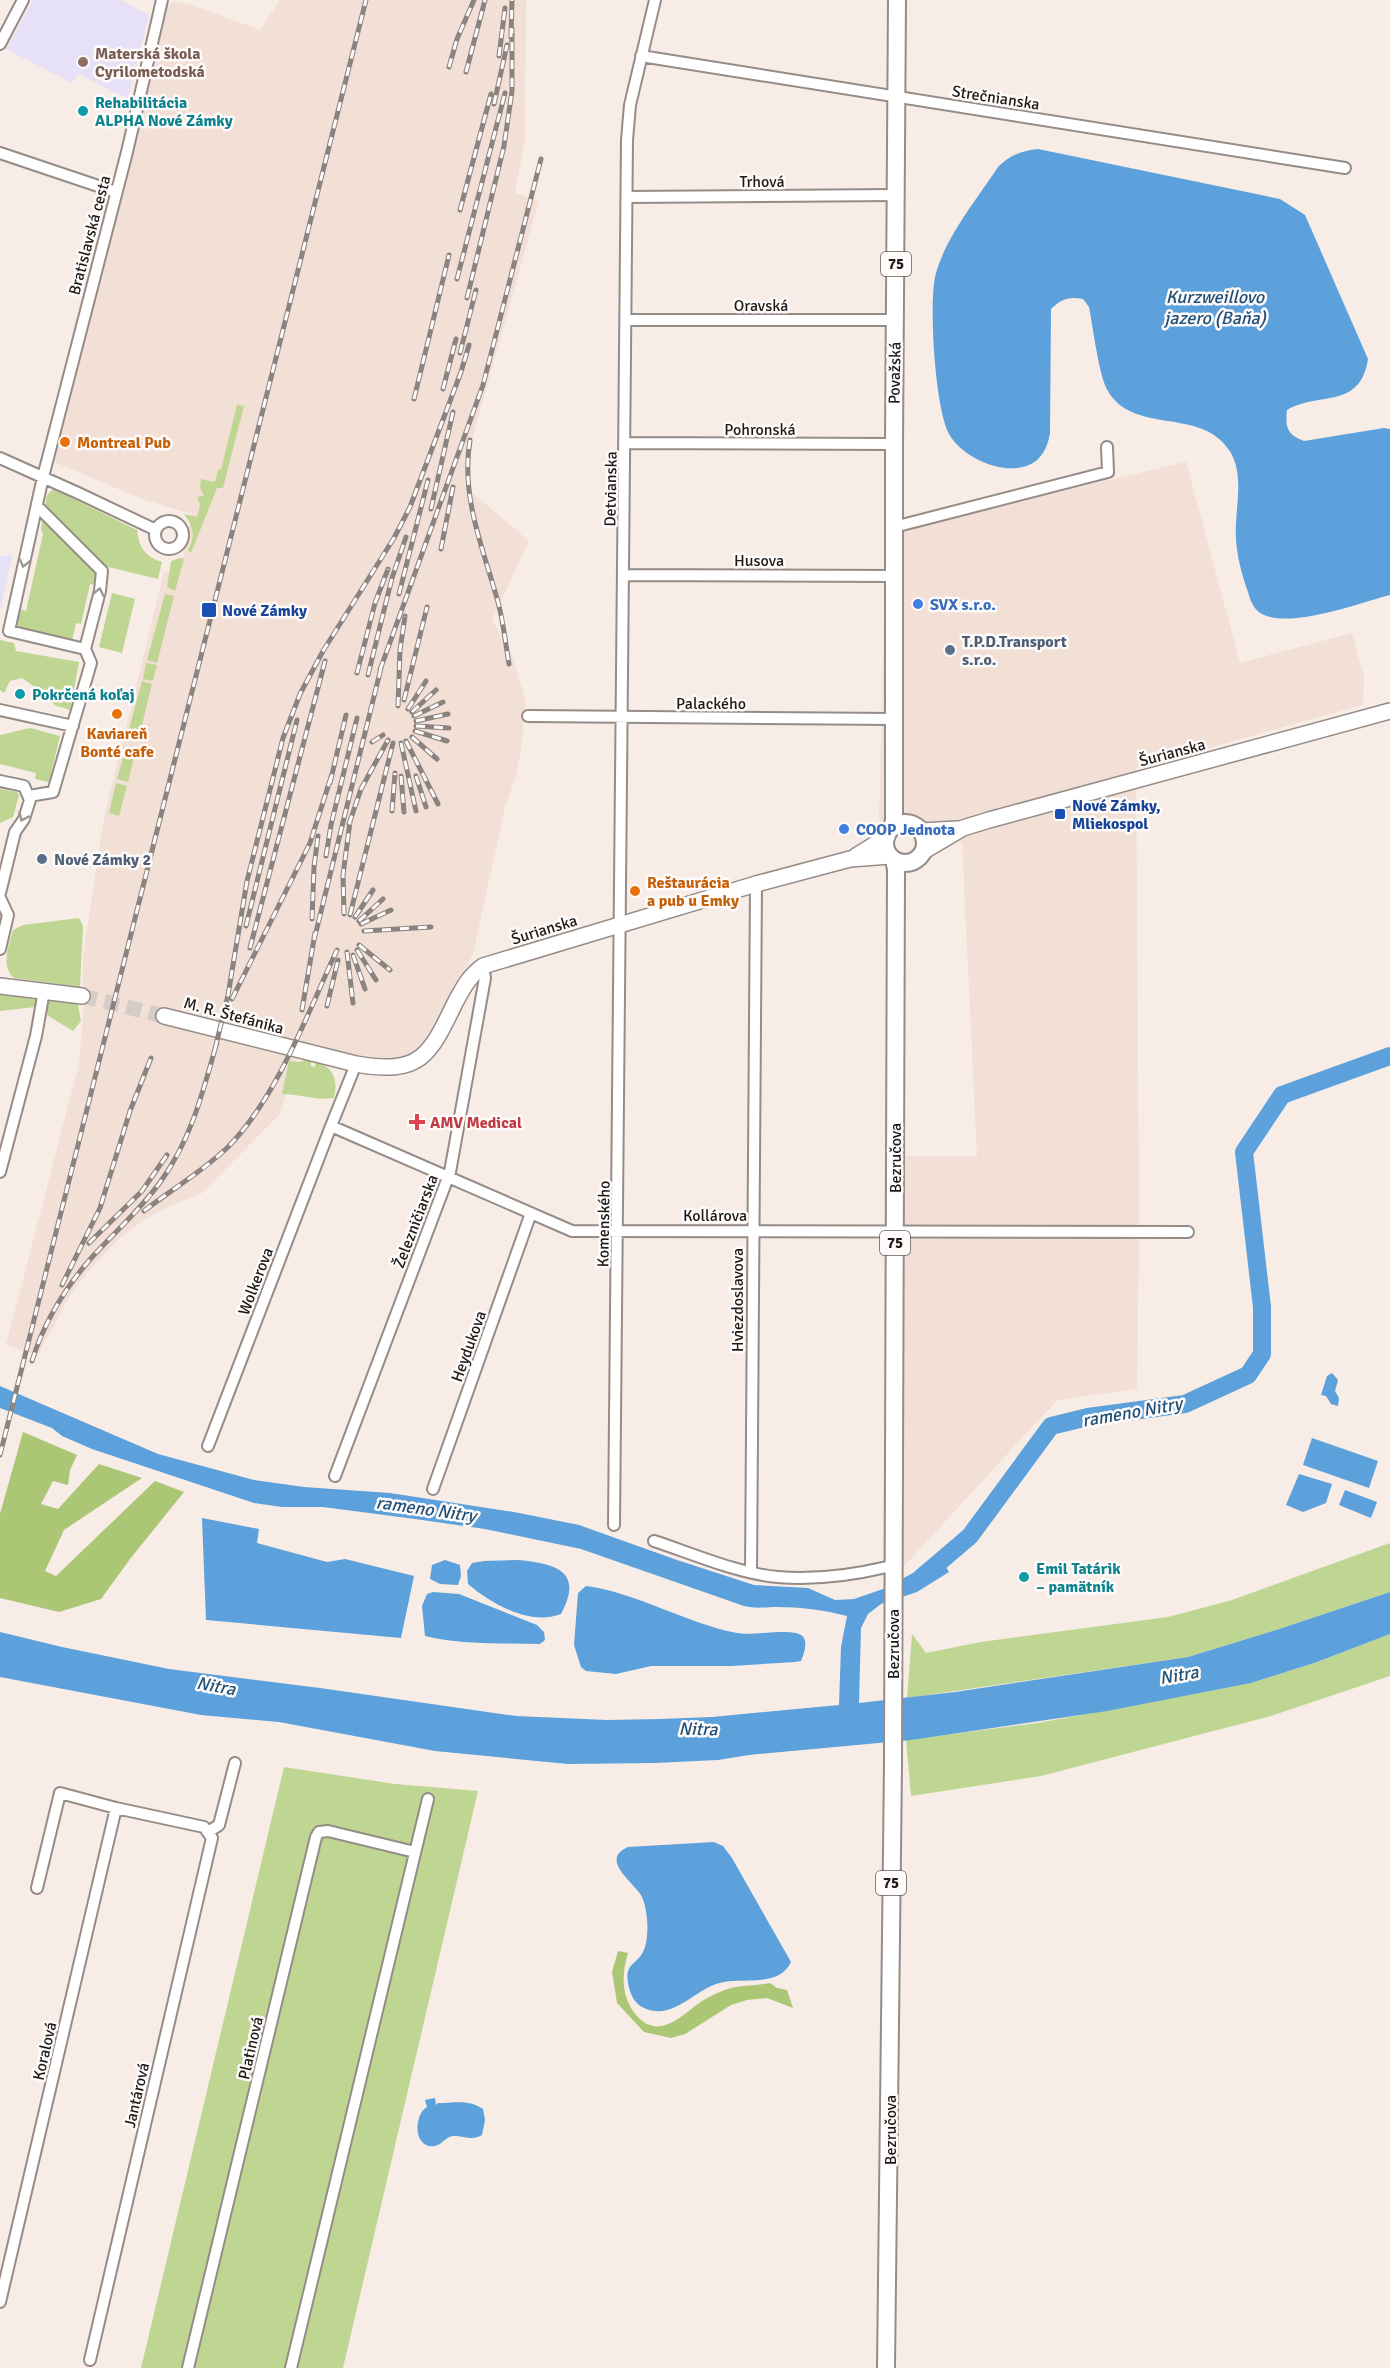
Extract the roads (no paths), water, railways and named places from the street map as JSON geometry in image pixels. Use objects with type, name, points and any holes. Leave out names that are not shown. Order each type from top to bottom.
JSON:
[{"type":"main road","name":"Považská","points":[[889,832],[894,820],[893,747],[899,614],[894,576],[897,0]]},
{"type":"main road","name":"Považská","points":[[893,747],[904,804],[917,828]]},
{"type":"main road","points":[[889,832],[902,824],[917,828]]},
{"type":"main road","name":"Bezručova","points":[[896,921],[925,841],[917,828]]},
{"type":"main road","name":"Bezručova","points":[[886,2368],[893,1764],[893,1609],[890,1571],[896,1231],[896,869],[886,848],[889,832]]},
{"type":"main road","points":[[892,858],[904,863],[919,856]]},
{"type":"street","points":[[0,44],[23,0]]},
{"type":"street","name":"Bratislavská cesta","points":[[85,649],[9,631],[43,477],[116,192],[162,0]]},
{"type":"street","name":"Detvianska","points":[[621,924],[627,122],[655,0]]},
{"type":"street","name":"Strečnianska","points":[[641,56],[1345,168]]},
{"type":"street","points":[[0,153],[116,192]]},
{"type":"street","name":"Trhová","points":[[627,197],[896,195]]},
{"type":"street","name":"Oravská","points":[[626,320],[895,321]]},
{"type":"street","name":"Pohronská","points":[[625,443],[894,444]]},
{"type":"street","points":[[894,527],[1108,472],[1107,447]]},
{"type":"street","points":[[0,458],[156,530]]},
{"type":"street","points":[[29,796],[53,792],[91,663],[85,649],[102,571],[37,506]]},
{"type":"street","name":"Husova","points":[[624,574],[894,576]]},
{"type":"street","points":[[0,710],[73,726]]},
{"type":"street","name":"Šurianska","points":[[917,828],[963,828],[1390,711]]},
{"type":"street","name":"Palackého","points":[[528,716],[894,719]]},
{"type":"street","points":[[0,781],[24,786],[29,796],[24,819],[15,832],[0,893]]},
{"type":"street","name":"Šurianska","points":[[919,856],[963,828]]},
{"type":"street","name":"Šurianska","points":[[850,859],[889,832]]},
{"type":"street","name":"Šurianska","points":[[483,966],[756,884],[850,859],[892,858]]},
{"type":"street","name":"Hviezdoslavova","points":[[751,1572],[756,884]]},
{"type":"street","points":[[0,898],[8,915],[0,949]]},
{"type":"street","name":"Komenského","points":[[614,1525],[621,924]]},
{"type":"street","points":[[331,1126],[356,1064],[394,1068],[421,1058],[438,1039],[469,978],[483,966]]},
{"type":"street","name":"Železničiarska","points":[[335,1476],[450,1172],[485,978],[483,966]]},
{"type":"street","points":[[0,986],[82,996]]},
{"type":"street","points":[[0,1172],[38,1038],[44,992]]},
{"type":"street","name":"M. R. Štefánika","points":[[164,1016],[356,1064]]},
{"type":"street","name":"Kollárova","points":[[331,1126],[572,1231],[1188,1232]]},
{"type":"street","name":"Wolkerova","points":[[208,1446],[331,1126]]},
{"type":"street","name":"Heydukova","points":[[433,1489],[531,1213]]},
{"type":"street","points":[[654,1540],[751,1572],[776,1577],[798,1578],[890,1571]]},
{"type":"street","name":"Jantárová","points":[[90,2360],[210,1835],[219,1825],[235,1763]]},
{"type":"street","points":[[37,1888],[60,1793],[204,1827],[210,1835]]},
{"type":"street","points":[[291,2368],[428,1799]]},
{"type":"street","name":"Koralová","points":[[0,2302],[116,1808]]},
{"type":"street","name":"Platinová","points":[[188,2368],[315,1837],[320,1832],[327,1831],[415,1852]]},
{"type":"water","name":"Kurzweillovo jazero (Baňa)","points":[[1038,149],[1280,199],[1305,215],[1368,359],[1364,375],[1357,386],[1348,393],[1300,404],[1287,410],[1287,426],[1294,436],[1304,441],[1384,428],[1390,429],[1390,595],[1307,617],[1275,618],[1257,610],[1250,598],[1237,552],[1238,482],[1237,470],[1229,450],[1217,437],[1202,429],[1150,418],[1134,413],[1119,404],[1105,384],[1099,364],[1089,307],[1083,299],[1066,299],[1051,309],[1050,433],[1046,448],[1039,458],[1025,466],[1001,467],[976,459],[956,443],[949,434],[944,421],[937,381],[933,333],[935,277],[953,234],[998,167],[1016,154]]},
{"type":"water","points":[[1332,1373],[1338,1380],[1335,1391],[1339,1398],[1338,1406],[1331,1404],[1326,1396],[1321,1395],[1327,1376]]},
{"type":"water","name":"Nitra","points":[[0,1386],[158,1454],[254,1480],[304,1487],[390,1493],[514,1512],[579,1525],[754,1585],[808,1588],[835,1600],[854,1599],[883,1589],[913,1573],[937,1553],[949,1572],[917,1592],[881,1604],[868,1614],[861,1628],[859,1703],[955,1692],[1188,1657],[1390,1592],[1390,1634],[1317,1662],[1251,1683],[1107,1711],[911,1740],[718,1760],[568,1764],[435,1751],[279,1722],[201,1715],[0,1677],[0,1632],[169,1669],[516,1716],[607,1720],[660,1719],[712,1717],[839,1705],[841,1647],[847,1616],[803,1608],[744,1606],[581,1549],[485,1529],[323,1507],[282,1507],[254,1503],[92,1449],[62,1436],[52,1428],[0,1408]]},
{"type":"water","points":[[1312,1438],[1378,1461],[1369,1488],[1303,1465]]},
{"type":"water","points":[[1299,1474],[1332,1484],[1326,1503],[1303,1512],[1286,1505]]},
{"type":"water","points":[[1345,1490],[1377,1502],[1371,1518],[1339,1505]]},
{"type":"water","points":[[202,1518],[259,1529],[257,1543],[327,1562],[345,1559],[414,1576],[401,1638],[206,1620]]},
{"type":"water","points":[[445,1560],[460,1565],[461,1576],[458,1585],[440,1584],[430,1579],[432,1565]]},
{"type":"water","points":[[519,1560],[555,1568],[568,1579],[567,1599],[561,1614],[549,1617],[524,1615],[488,1599],[468,1584],[467,1571],[472,1563]]},
{"type":"water","points":[[586,1586],[624,1595],[737,1633],[796,1633],[805,1640],[801,1661],[732,1666],[651,1666],[616,1674],[586,1671],[581,1667],[574,1645],[578,1593]]},
{"type":"water","points":[[433,1592],[459,1594],[537,1625],[544,1632],[545,1640],[540,1644],[482,1643],[425,1636],[422,1606],[427,1594]]},
{"type":"water","points":[[714,1842],[723,1846],[732,1858],[791,1962],[786,1970],[770,1978],[714,1985],[676,2007],[666,2010],[655,2011],[644,2008],[632,1996],[628,1974],[629,1969],[645,1947],[646,1909],[642,1897],[618,1865],[617,1858],[620,1852],[628,1847]]},
{"type":"water","points":[[435,2098],[436,2105],[456,2102],[483,2109],[485,2120],[482,2135],[472,2138],[452,2136],[438,2145],[424,2144],[419,2137],[418,2120],[427,2107],[425,2100]]},
{"type":"waterway","name":"rameno Nitry","points":[[922,1577],[970,1536],[1051,1426],[1088,1417],[1185,1404],[1248,1375],[1262,1354],[1262,1307],[1244,1152],[1282,1095],[1390,1056]]},
{"type":"tunnel","points":[[82,996],[164,1016]]},
{"type":"railway","points":[[0,1455],[366,0]]},
{"type":"railway","points":[[449,67],[457,39],[474,0]]},
{"type":"railway","points":[[466,72],[485,0]]},
{"type":"railway","points":[[511,37],[512,0]]},
{"type":"railway","points":[[499,56],[505,8]]},
{"type":"railway","points":[[467,298],[504,146],[512,91],[512,29]]},
{"type":"railway","points":[[494,104],[507,45]]},
{"type":"railway","points":[[457,279],[505,93]]},
{"type":"railway","points":[[460,210],[491,94]]},
{"type":"railway","points":[[380,670],[483,385],[541,159]]},
{"type":"railway","points":[[414,399],[449,255]]},
{"type":"railway","points":[[460,353],[476,290]]},
{"type":"railway","points":[[443,389],[456,339]]},
{"type":"railway","points":[[215,1049],[228,995],[247,881],[283,738],[300,694],[323,651],[394,538],[410,507],[469,345]]},
{"type":"railway","points":[[431,509],[453,412]]},
{"type":"railway","points":[[470,440],[468,460],[470,500],[496,595],[509,664]]},
{"type":"railway","points":[[399,594],[428,480]]},
{"type":"railway","points":[[441,549],[453,487]]},
{"type":"railway","points":[[368,675],[392,578],[406,537]]},
{"type":"railway","points":[[357,673],[375,603],[388,569]]},
{"type":"railway","points":[[404,700],[427,607]]},
{"type":"railway","points":[[398,706],[400,650],[405,616]]},
{"type":"railway","points":[[250,948],[325,661]]},
{"type":"railway","points":[[314,940],[382,664]]},
{"type":"railway","points":[[408,709],[426,681]]},
{"type":"railway","points":[[412,712],[436,690]]},
{"type":"railway","points":[[414,716],[443,702]]},
{"type":"railway","points":[[416,721],[448,714]]},
{"type":"railway","points":[[330,783],[346,715]]},
{"type":"railway","points":[[326,856],[331,825],[357,718]]},
{"type":"railway","points":[[246,926],[297,720]]},
{"type":"railway","points":[[416,726],[449,728]]},
{"type":"railway","points":[[415,731],[447,741]]},
{"type":"railway","points":[[372,742],[383,735]]},
{"type":"railway","points":[[412,737],[437,759]]},
{"type":"railway","points":[[349,824],[361,789],[388,740]]},
{"type":"railway","points":[[406,741],[438,804]]},
{"type":"railway","points":[[350,915],[393,743]]},
{"type":"railway","points":[[401,743],[416,811]]},
{"type":"railway","points":[[392,811],[395,773]]},
{"type":"railway","points":[[232,999],[310,843],[332,774]]},
{"type":"railway","points":[[401,776],[404,812]]},
{"type":"railway","points":[[416,776],[426,807]]},
{"type":"railway","points":[[344,914],[343,875],[350,822]]},
{"type":"railway","points":[[312,919],[318,836]]},
{"type":"railway","points":[[355,917],[373,890]]},
{"type":"railway","points":[[359,921],[383,899]]},
{"type":"railway","points":[[361,924],[391,910]]},
{"type":"railway","points":[[364,931],[431,927]]},
{"type":"railway","points":[[302,1010],[315,933]]},
{"type":"railway","points":[[359,945],[390,970]]},
{"type":"railway","points":[[144,1211],[218,1156],[246,1127],[277,1079],[337,950]]},
{"type":"railway","points":[[357,950],[376,980]]},
{"type":"railway","points":[[347,952],[353,1003]]},
{"type":"railway","points":[[353,955],[365,989]]},
{"type":"railway","points":[[327,1006],[338,960]]},
{"type":"railway","points":[[32,1361],[50,1318],[75,1279],[94,1255],[146,1200],[172,1165],[189,1131],[217,1042]]},
{"type":"railway","points":[[62,1285],[100,1208],[130,1111],[151,1058]]},
{"type":"railway","points":[[89,1243],[142,1191],[167,1155]]},
{"type":"place","name":"Materská škola Cyrilometodská","points":[[83,62]]},
{"type":"place","name":"Rehabilitácia ALPHA Nové Zámky","points":[[83,111]]},
{"type":"place","name":"Montreal Pub","points":[[65,442]]},
{"type":"place","name":"SVX s.r.o.","points":[[918,604]]},
{"type":"place","name":"Nové Zámky","points":[[209,610]]},
{"type":"place","name":"T.P.D.Transport s.r.o.","points":[[950,650]]},
{"type":"place","name":"Pokrčená koľaj","points":[[20,694]]},
{"type":"place","name":"Kaviareň Bonté cafe","points":[[117,714]]},
{"type":"place","name":"Nové Zámky, Mliekospol","points":[[1060,814]]},
{"type":"place","name":"COOP Jednota","points":[[844,829]]},
{"type":"place","name":"Nové Zámky 2","points":[[42,859]]},
{"type":"place","name":"Reštaurácia a pub u Emky","points":[[635,891]]},
{"type":"place","name":"AMV Medical","points":[[417,1122]]},
{"type":"place","name":"Emil Tatárik – pamätník","points":[[1024,1577]]}]
